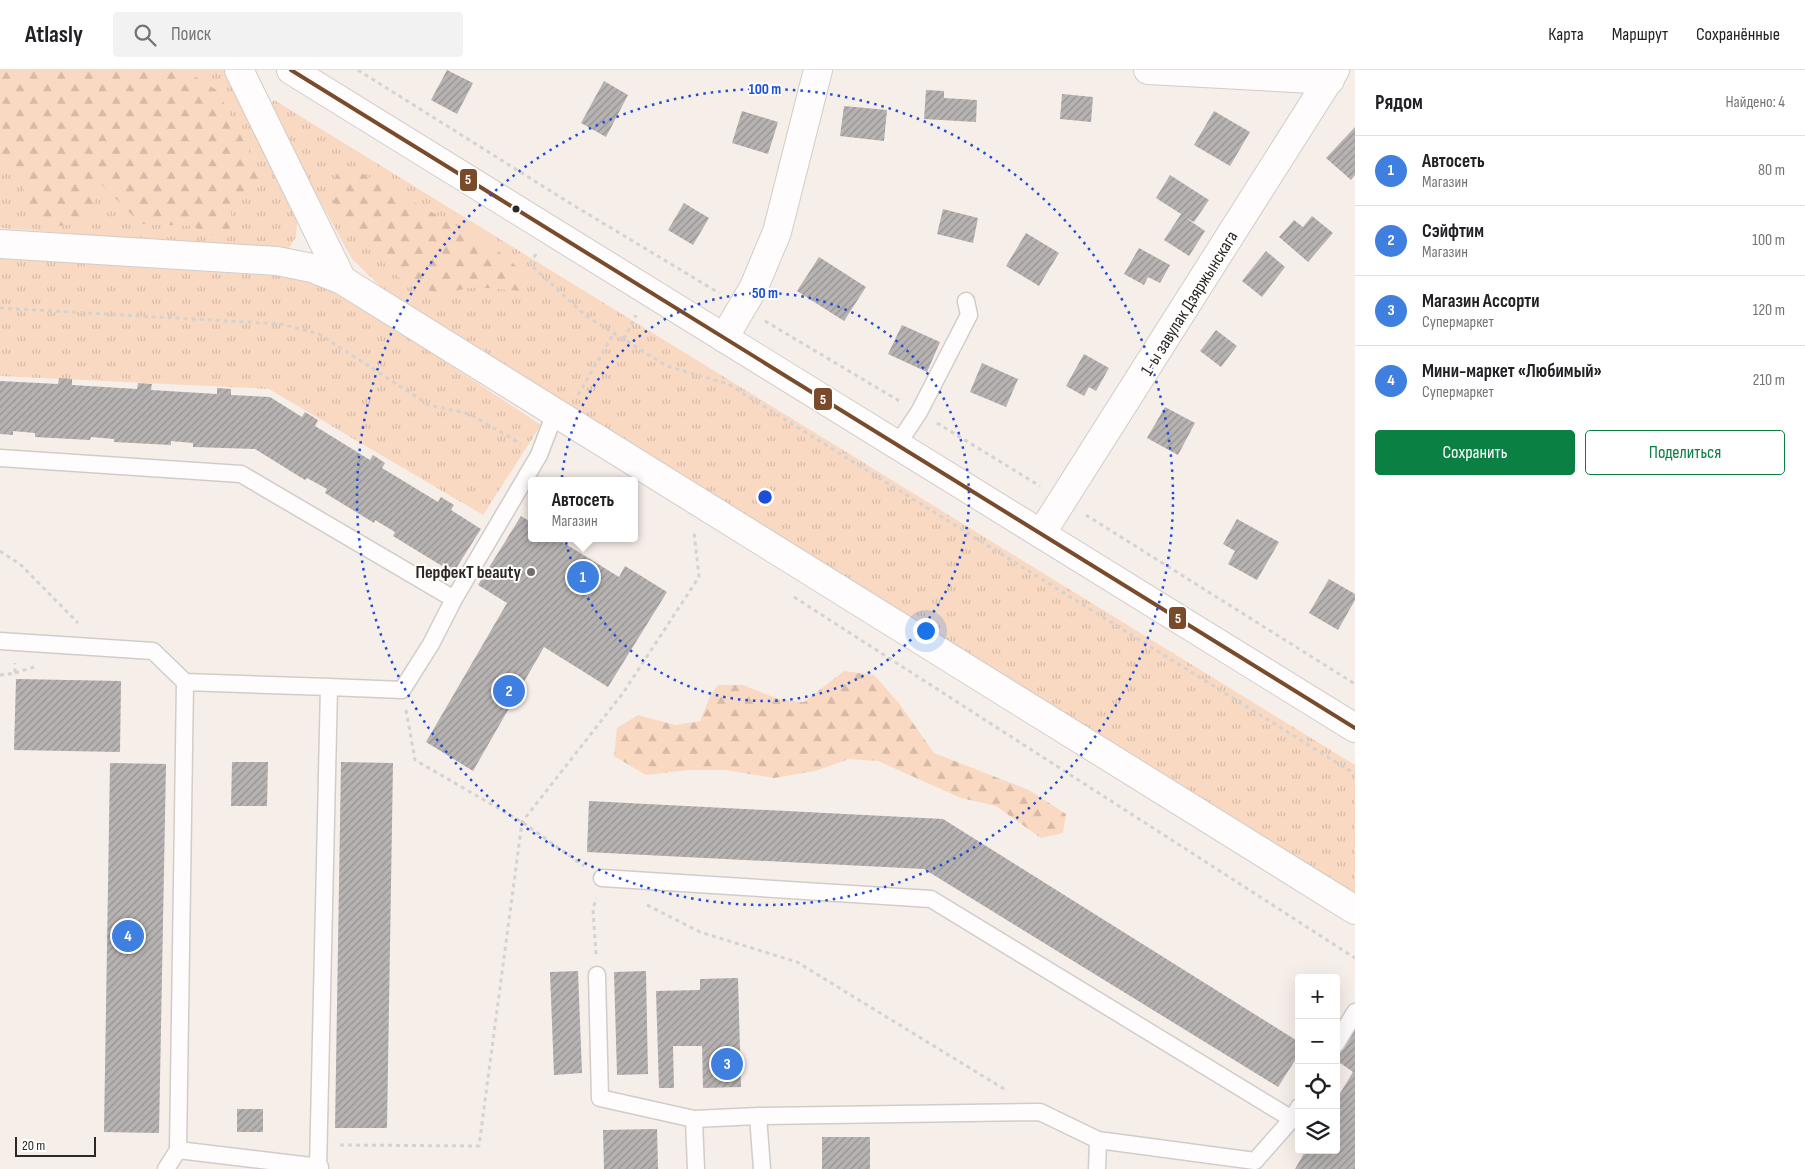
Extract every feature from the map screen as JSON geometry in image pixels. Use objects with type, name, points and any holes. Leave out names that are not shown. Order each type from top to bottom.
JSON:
[{"type":"street","points":[[239,70],[342,280]]},
{"type":"street","points":[[291,70],[550,232],[1355,728]]},
{"type":"street","points":[[724,338],[754,287],[777,232],[818,70]]},
{"type":"street","points":[[1148,70],[1332,75]]},
{"type":"street","name":"1-ы завулак Дзяржынскага","points":[[1041,534],[1064,501],[1332,75]]},
{"type":"street","points":[[0,244],[277,261],[312,268],[342,280],[1355,910]]},
{"type":"lane","points":[[897,445],[919,412],[969,315],[966,302]]},
{"type":"lane","points":[[0,641],[153,651],[185,682],[402,690],[431,644],[454,599],[560,416]]},
{"type":"lane","points":[[0,458],[242,474],[454,599]]},
{"type":"lane","points":[[166,1169],[178,1150],[185,682]]},
{"type":"lane","points":[[178,1150],[319,1168],[317,1145],[329,687]]},
{"type":"lane","points":[[597,975],[600,1098],[694,1119],[758,1116],[1040,1112],[1098,1140],[1255,1161],[1295,1113],[931,899],[602,878]]},
{"type":"lane","points":[[1340,1037],[1355,1012]]},
{"type":"lane","points":[[758,1116],[762,1169]]},
{"type":"lane","points":[[694,1119],[696,1169]]},
{"type":"lane","points":[[1097,1169],[1098,1140]]},
{"type":"path","points":[[358,70],[568,202],[1064,501],[1355,684]]},
{"type":"path","points":[[568,202],[530,264],[586,316],[667,366],[728,384],[1355,774]]},
{"type":"path","points":[[0,308],[281,324],[319,334],[429,405],[470,414],[539,455]]},
{"type":"path","points":[[560,416],[614,333]]},
{"type":"path","points":[[688,528],[704,538]]},
{"type":"path","points":[[317,1145],[479,1146],[522,822],[623,693],[699,577],[696,533]]},
{"type":"path","points":[[0,551],[21,565],[102,647]]},
{"type":"path","points":[[787,592],[1355,958]]},
{"type":"path","points":[[402,690],[415,760],[522,822],[602,878],[593,910],[597,975]]},
{"type":"path","points":[[642,902],[700,932],[797,962],[1040,1112]]},
{"type":"green space","points":[[0,70],[227,70],[272,158],[297,222],[296,237],[289,248],[275,250],[0,228]]},
{"type":"green space","points":[[0,70],[185,70],[218,91],[263,179],[252,190],[230,195],[232,225],[223,239],[191,226],[141,224],[100,183],[88,222],[58,226],[32,211],[20,182],[0,164]]},
{"type":"green space","points":[[274,100],[1355,765],[1355,899],[382,288],[352,259],[268,107]]},
{"type":"green space","points":[[356,170],[491,245],[521,270],[522,291],[475,287],[438,294],[402,280],[346,227],[327,188],[338,174]]},
{"type":"green space","points":[[0,258],[292,277],[344,295],[541,425],[483,515],[269,389],[0,376]]},
{"type":"green space","points":[[844,671],[874,675],[898,702],[934,753],[1029,790],[1066,814],[1063,833],[1041,838],[996,806],[961,798],[878,761],[849,759],[815,771],[774,778],[725,770],[689,770],[646,775],[614,756],[617,728],[638,715],[675,725],[700,721],[711,694],[718,685],[743,685],[778,699],[804,702]]},
{"type":"building","points":[[447,70],[473,83],[457,114],[431,100]]},
{"type":"building","points":[[604,81],[628,95],[606,137],[581,123]]},
{"type":"building","points":[[926,90],[944,91],[944,98],[977,100],[976,122],[924,119]]},
{"type":"building","points":[[1062,94],[1093,97],[1091,122],[1060,119]]},
{"type":"building","points":[[844,106],[887,110],[884,141],[840,136]]},
{"type":"building","points":[[742,111],[778,122],[768,154],[732,143]]},
{"type":"building","points":[[1214,111],[1250,132],[1230,166],[1194,145]]},
{"type":"building","points":[[1355,127],[1355,175],[1351,180],[1326,158]]},
{"type":"building","points":[[1170,175],[1209,200],[1194,222],[1186,218],[1205,231],[1189,256],[1164,240],[1181,214],[1156,198]]},
{"type":"building","points":[[684,203],[709,218],[693,245],[668,230]]},
{"type":"building","points":[[943,209],[978,218],[973,243],[937,234]]},
{"type":"building","points":[[1312,216],[1333,233],[1308,262],[1279,237],[1294,220],[1303,227]]},
{"type":"building","points":[[1026,233],[1059,253],[1039,286],[1006,266]]},
{"type":"building","points":[[1139,248],[1170,265],[1160,283],[1148,277],[1144,285],[1124,274]]},
{"type":"building","points":[[1266,251],[1285,267],[1262,297],[1242,281]]},
{"type":"building","points":[[819,257],[866,287],[844,321],[797,291]]},
{"type":"building","points":[[902,325],[940,342],[927,372],[888,354]]},
{"type":"building","points":[[1216,330],[1237,346],[1221,367],[1200,351]]},
{"type":"building","points":[[1084,354],[1109,368],[1096,391],[1089,387],[1084,396],[1066,386]]},
{"type":"building","points":[[982,363],[1018,379],[1006,407],[970,392]]},
{"type":"building","points":[[59,378],[72,379],[72,385],[137,389],[138,383],[152,384],[151,390],[217,394],[217,388],[231,389],[231,395],[270,397],[302,417],[305,412],[318,420],[315,426],[370,460],[373,455],[385,463],[382,468],[438,502],[441,497],[454,505],[451,510],[481,529],[455,570],[443,563],[442,566],[393,536],[395,532],[375,520],[374,523],[325,493],[327,489],[307,478],[305,480],[255,449],[193,447],[193,443],[171,441],[171,445],[114,442],[114,439],[91,437],[90,440],[35,437],[35,433],[13,431],[13,435],[0,434],[0,381],[58,384]]},
{"type":"building","points":[[1165,407],[1195,423],[1178,455],[1147,438]]},
{"type":"building","points":[[521,516],[528,520],[528,542],[562,542],[619,577],[625,566],[667,592],[608,687],[544,647],[473,771],[426,742],[507,603],[478,585]]},
{"type":"building","points":[[1237,519],[1279,542],[1257,580],[1228,564],[1235,551],[1223,544]]},
{"type":"building","points":[[1329,579],[1355,594],[1355,600],[1338,630],[1309,613]]},
{"type":"building","points":[[16,679],[121,681],[120,752],[14,750]]},
{"type":"building","points":[[232,762],[268,762],[267,806],[231,806]]},
{"type":"building","points":[[341,762],[393,763],[387,1128],[335,1128]]},
{"type":"building","points":[[110,763],[166,764],[159,1133],[104,1132]]},
{"type":"building","points":[[589,801],[943,819],[1295,1039],[1295,1060],[1278,1087],[924,869],[587,852]]},
{"type":"building","points":[[578,971],[582,1073],[554,1075],[550,972]]},
{"type":"building","points":[[646,971],[648,1074],[617,1075],[614,972]]},
{"type":"building","points":[[738,978],[741,1087],[703,1088],[702,1046],[673,1046],[674,1088],[659,1088],[656,991],[700,990],[700,979]]},
{"type":"building","points":[[1355,1029],[1355,1169],[1295,1169],[1304,1154],[1340,1154],[1340,1093],[1353,1072],[1340,1063],[1340,1053]]},
{"type":"building","points":[[237,1109],[263,1109],[263,1132],[237,1132]]},
{"type":"building","points":[[657,1129],[658,1169],[604,1169],[603,1130]]},
{"type":"building","points":[[822,1137],[870,1137],[870,1169],[822,1169]]},
{"type":"transit line","name":"5","points":[[291,70],[1355,728]]},
{"type":"place","name":"ПерфекТ beauty","points":[[531,572]]},
{"type":"place","name":"Автосеть","points":[[583,577]]},
{"type":"place","name":"Сэйфтим","points":[[509,691]]},
{"type":"place","name":"Мини-маркет «Любимый»","points":[[128,936]]},
{"type":"place","name":"Магазин Ассорти","points":[[727,1064]]}]
